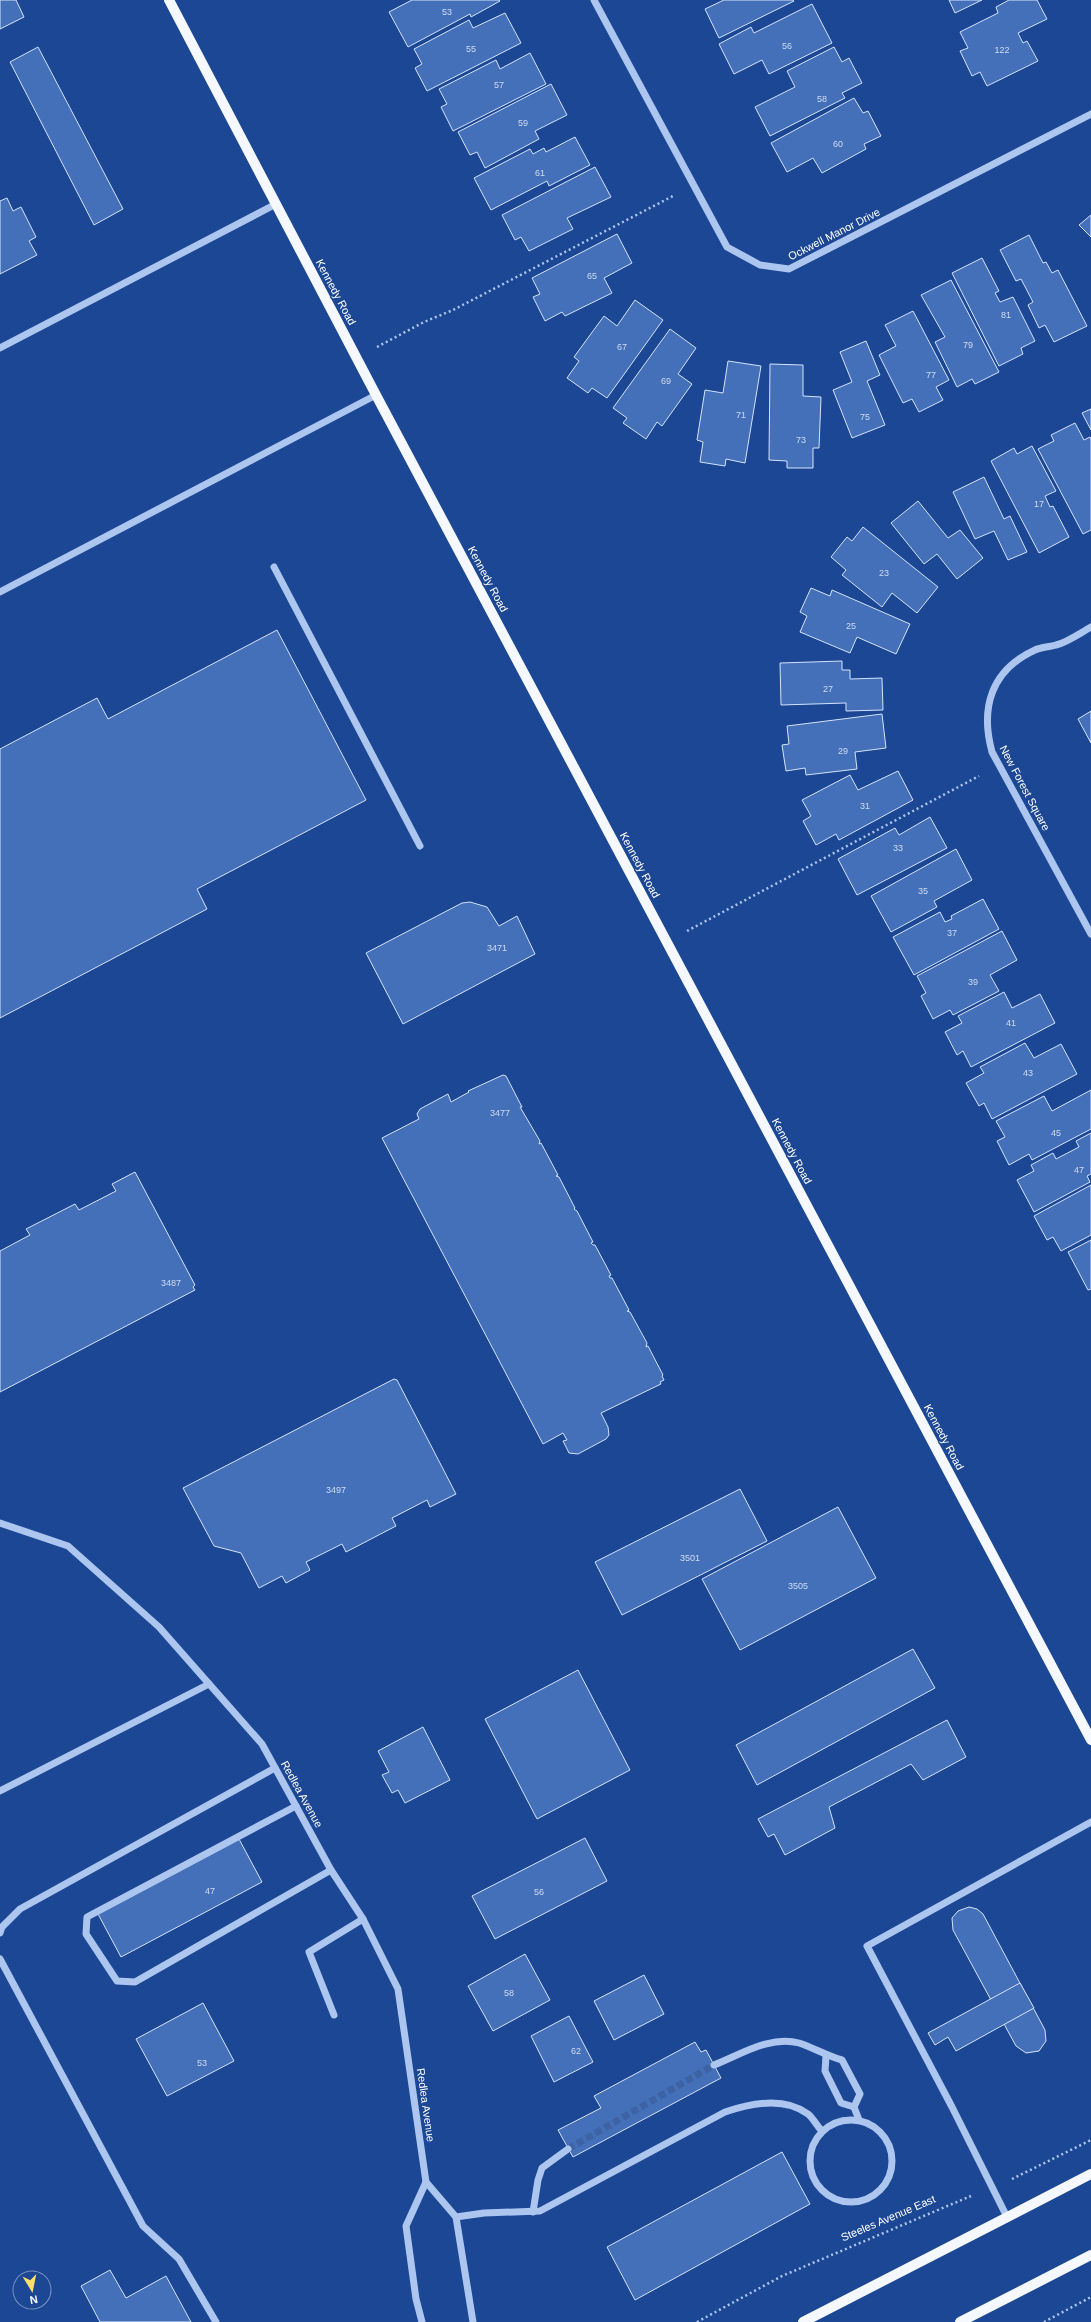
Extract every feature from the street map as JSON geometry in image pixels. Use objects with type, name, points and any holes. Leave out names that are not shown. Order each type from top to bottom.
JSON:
[{"type":"main road","name":"Kennedy Road","points":[[169,0],[376,395],[1091,1740]]},
{"type":"main road","points":[[803,2322],[1091,2174]]},
{"type":"main road","points":[[960,2322],[1091,2255]]},
{"type":"street","name":"Ockwell Manor Drive","points":[[594,0],[727,247],[760,266],[789,269],[1091,114]]},
{"type":"street","points":[[0,348],[276,204]]},
{"type":"street","points":[[0,592],[376,395]]},
{"type":"street","points":[[274,567],[420,846]]},
{"type":"street","name":"New Forest Square","points":[[1091,627],[1056,645],[1036,649],[1018,659],[1003,673],[992,691],[987,710],[986,731],[992,752],[1091,934]]},
{"type":"street","name":"Redlea Avenue","points":[[0,1523],[68,1546],[159,1627],[262,1744],[332,1870],[363,1919],[398,1989],[426,2182]]},
{"type":"street","points":[[0,1791],[209,1684]]},
{"type":"street","points":[[0,1933],[2,1927],[20,1909],[275,1768]]},
{"type":"street","points":[[296,1806],[87,1917],[86,1934],[117,1982],[135,1982],[332,1870]]},
{"type":"street","points":[[1007,2217],[867,1946],[1091,1822]]},
{"type":"street","points":[[334,2015],[309,1952],[363,1919]]},
{"type":"street","points":[[0,1959],[143,2226],[179,2259],[216,2322]]},
{"type":"street","points":[[714,2065],[772,2041],[797,2043],[814,2048],[826,2056],[842,2060],[860,2094],[854,2107],[859,2120]]},
{"type":"street","points":[[826,2056],[824,2071],[841,2103],[854,2107]]},
{"type":"street","points":[[456,2217],[484,2213],[533,2212],[559,2202],[725,2112],[742,2106],[782,2103],[808,2114],[822,2131]]},
{"type":"street","points":[[846,2119],[859,2120],[872,2125],[882,2134],[890,2146],[892,2159],[890,2173],[884,2185],[875,2195],[862,2200],[849,2202],[835,2199],[823,2192],[815,2182],[810,2169],[809,2155],[814,2142],[822,2131],[833,2123],[846,2119]]},
{"type":"street","points":[[533,2212],[538,2180],[542,2168],[568,2149]]},
{"type":"street","points":[[422,2322],[406,2226],[426,2182],[456,2217],[473,2322]]},
{"type":"path","points":[[357,357],[424,322],[453,310],[693,185]]},
{"type":"path","points":[[667,942],[999,765]]},
{"type":"path","name":"Steeles Avenue East","points":[[697,2322],[782,2276],[992,2186],[1027,2173],[1091,2140]]},
{"type":"path","points":[[1044,2322],[1091,2297]]},
{"type":"building","points":[[0,0],[16,0],[24,17],[0,29]]},
{"type":"building","points":[[412,0],[500,1],[471,17],[470,14],[408,47],[389,12]]},
{"type":"building","points":[[724,0],[794,1],[719,38],[705,9]]},
{"type":"building","points":[[949,0],[982,0],[955,13]]},
{"type":"building","points":[[1009,0],[1037,0],[1047,19],[1018,33],[1023,43],[1027,41],[1038,61],[987,86],[980,72],[972,76],[960,51],[968,48],[960,32],[998,13],[996,7]]},
{"type":"building","points":[[812,4],[832,43],[769,74],[762,60],[734,74],[719,44],[751,27],[754,33]]},
{"type":"building","points":[[505,13],[521,43],[427,91],[415,68],[422,64],[414,49],[469,20],[473,28]]},
{"type":"building","points":[[38,47],[123,209],[94,225],[10,62]]},
{"type":"building","points":[[834,47],[842,62],[849,58],[862,83],[842,93],[845,98],[770,136],[755,107],[795,87],[787,71]]},
{"type":"building","points":[[530,53],[546,84],[453,131],[441,107],[447,104],[439,89],[496,60],[500,69]]},
{"type":"building","points":[[551,84],[567,115],[535,131],[539,139],[485,168],[477,152],[470,155],[458,132]]},
{"type":"building","points":[[854,98],[863,113],[868,111],[881,136],[864,144],[866,149],[822,173],[813,158],[787,172],[771,143]]},
{"type":"building","points":[[575,137],[590,165],[549,186],[547,181],[491,210],[474,178],[530,149],[533,154],[544,148],[546,152]]},
{"type":"building","points":[[595,167],[611,197],[567,218],[573,229],[529,251],[521,237],[515,240],[502,215]]},
{"type":"building","points":[[7,198],[13,211],[21,207],[36,237],[29,241],[37,255],[0,274],[0,201]]},
{"type":"building","points":[[1091,215],[1091,237],[1079,225]]},
{"type":"building","points":[[617,234],[632,263],[604,278],[612,293],[565,316],[562,312],[545,321],[533,297],[540,294],[532,278]]},
{"type":"building","points":[[1029,235],[1043,263],[1046,262],[1052,273],[1058,270],[1087,326],[1054,342],[1045,325],[1039,328],[1028,305],[1033,302],[1021,279],[1016,281],[1000,250]]},
{"type":"building","points":[[982,258],[999,291],[995,293],[1000,302],[1013,297],[1035,341],[1021,348],[1023,354],[999,366],[952,273]]},
{"type":"building","points":[[951,280],[999,372],[975,384],[972,379],[957,387],[935,342],[945,337],[921,295]]},
{"type":"building","points":[[635,300],[663,320],[607,398],[592,388],[588,393],[567,378],[579,361],[574,357],[604,316],[617,326]]},
{"type":"building","points":[[913,311],[949,380],[936,387],[943,400],[919,412],[912,399],[903,403],[879,355],[896,346],[885,325]]},
{"type":"building","points":[[670,329],[696,348],[678,374],[692,384],[662,426],[657,422],[646,439],[623,423],[627,418],[613,408]]},
{"type":"building","points":[[866,341],[880,375],[867,381],[885,425],[852,438],[833,390],[852,382],[840,352]]},
{"type":"building","points":[[728,361],[761,366],[745,463],[726,459],[725,466],[700,462],[703,442],[697,440],[705,390],[723,393]]},
{"type":"building","points":[[770,364],[803,365],[803,396],[821,397],[819,448],[813,448],[813,468],[787,468],[787,461],[769,460]]},
{"type":"building","points":[[1091,409],[1091,430],[1082,413]]},
{"type":"building","points":[[1075,423],[1084,440],[1090,437],[1091,440],[1091,530],[1083,534],[1038,449],[1054,441],[1051,435]]},
{"type":"building","points":[[1032,446],[1056,491],[1045,496],[1050,507],[1053,506],[1069,537],[1039,553],[991,461],[1014,448],[1017,454]]},
{"type":"building","points":[[984,477],[1004,519],[1010,516],[1027,552],[1008,560],[994,531],[975,539],[953,492]]},
{"type":"building","points":[[918,501],[948,538],[960,530],[983,558],[957,579],[937,554],[924,564],[891,523]]},
{"type":"building","points":[[863,527],[938,587],[917,613],[892,593],[882,607],[842,575],[846,570],[831,557],[847,537],[852,541]]},
{"type":"building","points":[[811,588],[830,596],[832,590],[910,624],[896,654],[857,637],[850,653],[800,632],[807,616],[800,612]]},
{"type":"building","points":[[277,630],[366,800],[197,889],[207,909],[0,1018],[0,749],[97,698],[108,719]]},
{"type":"building","points":[[842,661],[842,670],[850,670],[850,679],[882,678],[883,710],[846,711],[846,703],[781,705],[780,663]]},
{"type":"building","points":[[1091,711],[1091,743],[1078,719]]},
{"type":"building","points":[[882,714],[886,748],[855,752],[857,769],[806,775],[805,768],[786,771],[782,745],[789,744],[787,726]]},
{"type":"building","points":[[898,771],[913,800],[839,840],[836,834],[816,845],[803,821],[811,816],[802,800],[850,775],[858,790]]},
{"type":"building","points":[[930,817],[947,848],[857,895],[838,859],[895,828],[899,835]]},
{"type":"building","points":[[956,849],[972,880],[934,901],[937,907],[891,932],[871,896]]},
{"type":"building","points":[[983,899],[999,929],[914,975],[893,937],[940,912],[945,922],[952,919],[951,916]]},
{"type":"building","points":[[470,902],[487,907],[499,926],[517,916],[535,954],[403,1024],[366,953],[462,903]]},
{"type":"building","points":[[1002,931],[1017,960],[990,975],[999,991],[953,1015],[950,1010],[933,1019],[921,996],[926,993],[917,976]]},
{"type":"building","points":[[1004,992],[1012,1008],[1040,994],[1055,1023],[971,1067],[963,1051],[957,1055],[945,1032],[962,1023],[958,1016]]},
{"type":"building","points":[[1025,1043],[1034,1058],[1061,1044],[1077,1074],[992,1119],[984,1103],[979,1106],[966,1083],[984,1073],[980,1067]]},
{"type":"building","points":[[503,1075],[506,1076],[522,1107],[520,1107],[540,1141],[539,1144],[541,1143],[558,1175],[556,1176],[559,1177],[575,1208],[574,1209],[577,1211],[593,1242],[591,1243],[595,1245],[611,1275],[609,1276],[610,1278],[612,1278],[629,1310],[627,1311],[630,1312],[647,1343],[646,1347],[648,1346],[663,1375],[664,1380],[660,1382],[661,1384],[601,1413],[608,1427],[609,1435],[606,1439],[578,1454],[569,1453],[563,1441],[567,1440],[563,1433],[543,1444],[382,1138],[419,1119],[417,1114],[420,1109],[448,1094],[451,1102],[469,1092],[468,1091]]},
{"type":"building","points":[[1091,1090],[1091,1129],[1032,1160],[1029,1154],[1009,1165],[997,1141],[1005,1137],[996,1121],[1044,1096],[1052,1111]]},
{"type":"building","points":[[1091,1133],[1091,1174],[1087,1176],[1090,1182],[1034,1212],[1017,1180],[1034,1171],[1031,1165],[1053,1153],[1056,1159],[1079,1147],[1076,1141]]},
{"type":"building","points":[[135,1172],[195,1285],[193,1287],[195,1290],[0,1392],[0,1251],[30,1235],[26,1229],[75,1204],[79,1210],[116,1191],[112,1184]]},
{"type":"building","points":[[1091,1185],[1091,1235],[1061,1251],[1053,1237],[1047,1240],[1034,1216]]},
{"type":"building","points":[[1091,1240],[1091,1289],[1088,1290],[1068,1252]]},
{"type":"building","points":[[394,1379],[397,1380],[456,1494],[430,1507],[427,1500],[392,1518],[396,1526],[346,1552],[342,1544],[306,1562],[310,1570],[286,1583],[282,1576],[259,1588],[241,1553],[214,1546],[183,1488]]},
{"type":"building","points":[[740,1489],[767,1541],[622,1615],[595,1562]]},
{"type":"building","points":[[838,1507],[876,1578],[740,1650],[702,1579]]},
{"type":"building","points":[[913,1649],[935,1688],[757,1785],[736,1745]]},
{"type":"building","points":[[578,1670],[630,1770],[537,1819],[485,1719]]},
{"type":"building","points":[[947,1720],[966,1757],[923,1780],[911,1764],[829,1807],[835,1828],[785,1855],[774,1834],[768,1837],[758,1819]]},
{"type":"building","points":[[423,1727],[450,1780],[405,1803],[398,1790],[392,1793],[382,1775],[389,1772],[378,1751]]},
{"type":"building","points":[[585,1838],[607,1881],[495,1939],[472,1896]]},
{"type":"building","points":[[239,1839],[262,1882],[121,1957],[98,1914]]},
{"type":"building","points":[[969,1907],[977,1909],[983,1914],[1045,2030],[1046,2041],[1039,2051],[1026,2053],[1016,2046],[953,1930],[952,1918],[958,1911]]},
{"type":"building","points":[[525,1954],[550,2000],[493,2031],[468,1986]]},
{"type":"building","points":[[644,1975],[664,2014],[614,2040],[594,2001]]},
{"type":"building","points":[[1020,1983],[1034,2008],[956,2051],[948,2037],[935,2045],[928,2033]]},
{"type":"building","points":[[203,2003],[234,2061],[167,2096],[136,2039]]},
{"type":"building","points":[[569,2016],[593,2062],[554,2082],[531,2036]]},
{"type":"building","points":[[695,2042],[701,2052],[706,2050],[721,2078],[573,2157],[558,2130],[601,2108],[594,2096]]},
{"type":"building","points":[[782,2152],[810,2204],[635,2300],[607,2247]]},
{"type":"building","points":[[110,2270],[126,2298],[166,2276],[191,2322],[100,2322],[81,2286]]},
{"type":"tunnel","points":[[568,2149],[714,2065]]}]
